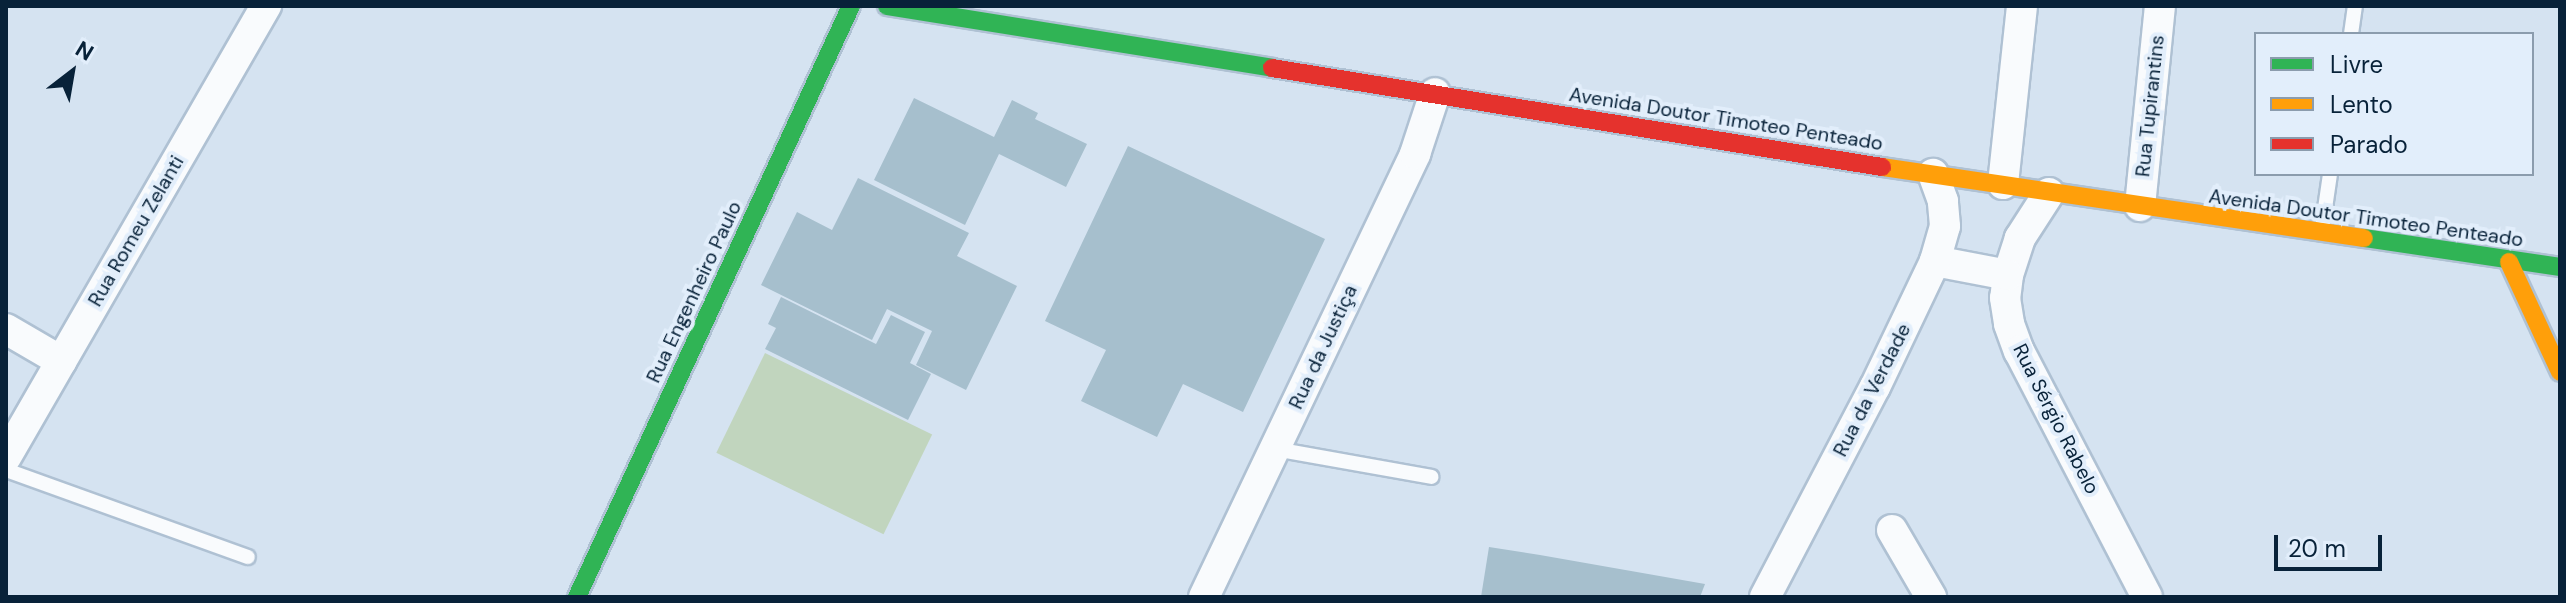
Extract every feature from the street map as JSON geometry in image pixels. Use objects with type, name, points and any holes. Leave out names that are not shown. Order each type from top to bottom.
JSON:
[{"type":"main road","name":"Rua Engenheiro Paulo","points":[[577,597],[851,6]]},
{"type":"main road","name":"Avenida Doutor Timoteo Penteado","points":[[887,6],[1008,14],[1435,93],[2049,193],[2560,267]]},
{"type":"main road","points":[[2509,262],[2560,372]]},
{"type":"street","name":"Rua Romeu Zelanti","points":[[6,457],[266,6]]},
{"type":"street","points":[[2003,184],[2022,6]]},
{"type":"street","name":"Rua Tupirantins","points":[[2140,206],[2160,6]]},
{"type":"street","name":"Rua da Justiça","points":[[1204,597],[1415,154],[1435,93]]},
{"type":"street","name":"Rua da Verdade","points":[[1765,597],[1875,387],[1935,261],[1945,226],[1943,201],[1933,174]]},
{"type":"street","name":"Rua Sérgio Rabelo","points":[[2049,193],[2020,238],[2008,275],[2005,298],[2009,324],[2019,351],[2147,597]]},
{"type":"street","points":[[1935,261],[2008,275]]},
{"type":"street","points":[[6,329],[61,361]]},
{"type":"street","points":[[1892,530],[1931,597]]},
{"type":"lane","points":[[2351,32],[2355,6]]},
{"type":"lane","points":[[2321,234],[2330,176]]},
{"type":"lane","points":[[1275,449],[1432,477]]},
{"type":"lane","points":[[6,470],[248,557]]},
{"type":"green space","points":[[765,353],[932,435],[884,534],[716,453]]},
{"type":"building","points":[[914,98],[994,137],[1012,100],[1038,113],[1035,119],[1087,144],[1066,187],[999,154],[965,225],[874,180]]},
{"type":"building","points":[[1128,146],[1325,239],[1243,412],[1183,384],[1157,437],[1081,401],[1106,350],[1045,321]]},
{"type":"building","points":[[858,178],[969,233],[957,256],[1017,286],[966,390],[916,365],[932,331],[887,309],[872,340],[761,285],[797,212],[832,230]]},
{"type":"building","points":[[781,297],[876,344],[891,315],[925,332],[910,363],[931,374],[908,420],[765,349],[776,328],[768,324]]},
{"type":"building","points":[[1489,547],[1705,584],[1700,597],[1481,597]]},
{"type":"traffic: fast","points":[[577,597],[851,6]]},
{"type":"traffic: fast","points":[[887,6],[1272,68]]},
{"type":"traffic: fast","points":[[2364,238],[2560,267]]},
{"type":"traffic: slow","points":[[1882,167],[2364,238]]},
{"type":"traffic: slow","points":[[2509,262],[2560,372]]},
{"type":"traffic: jam","points":[[1272,68],[1882,167]]}]
